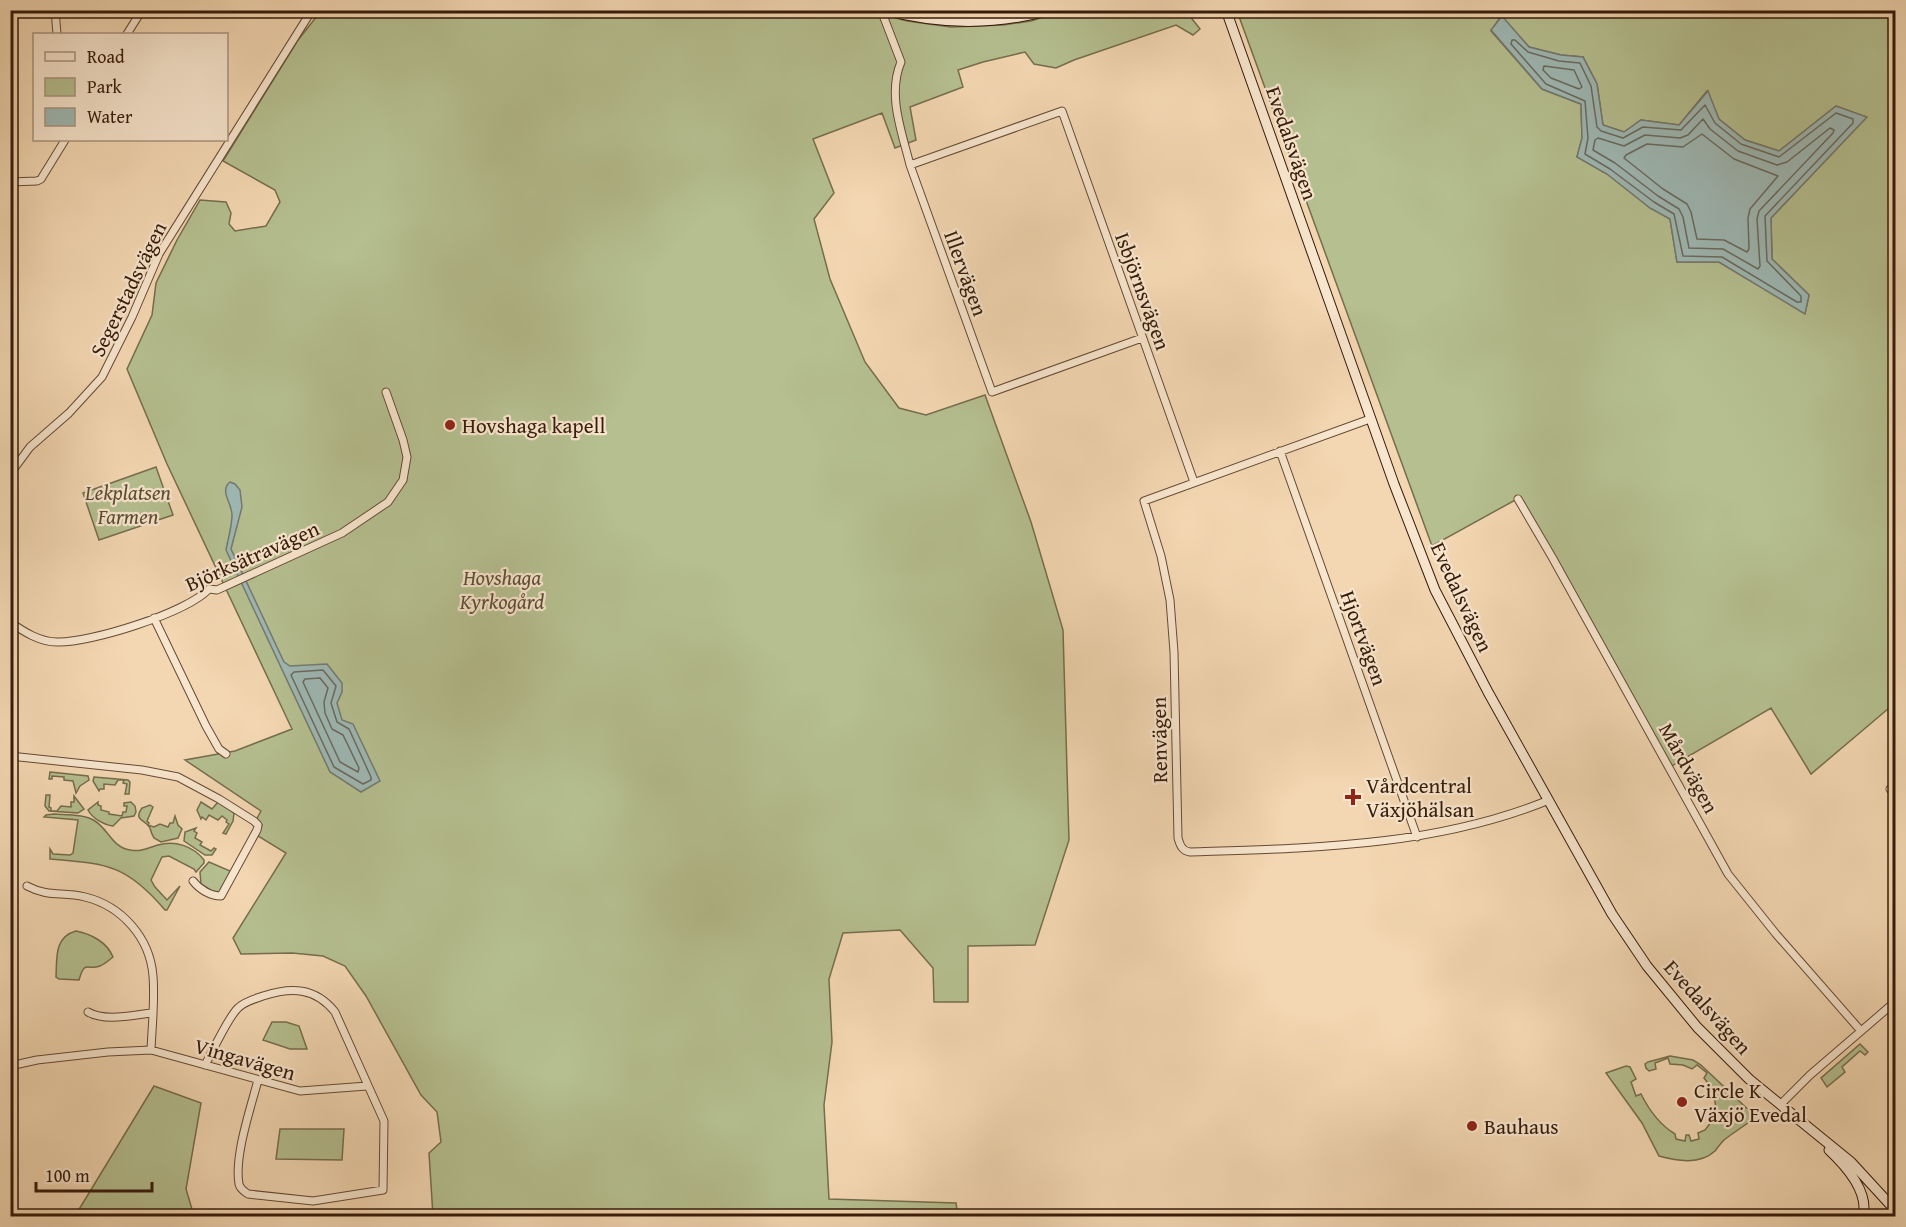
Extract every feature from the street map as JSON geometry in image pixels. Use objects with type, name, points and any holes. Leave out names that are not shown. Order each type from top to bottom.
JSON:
[{"type":"street","points":[[55,10],[57,33]]},
{"type":"street","points":[[129,33],[142,10]]},
{"type":"street","name":"Segerstadsvägen","points":[[10,474],[30,447],[69,412],[102,377],[132,317],[159,254],[312,10]]},
{"type":"street","points":[[910,165],[895,104],[896,74],[901,62],[887,30],[882,10],[926,20],[976,23],[1017,19],[1050,10]]},
{"type":"street","name":"Evedalsvägen","points":[[1226,10],[1370,419],[1435,590],[1488,692],[1612,914],[1647,966],[1697,1027],[1749,1079],[1851,1162],[1896,1211]]},
{"type":"street","name":"Isbjörnsvägen","points":[[910,165],[1062,111],[1194,482]]},
{"type":"street","points":[[10,182],[37,181],[41,178],[64,141]]},
{"type":"street","name":"Illervägen","points":[[910,165],[992,392],[1142,338]]},
{"type":"street","name":"Björksätravägen","points":[[10,622],[42,640],[56,642],[91,637],[154,618],[201,597],[209,589],[217,590],[342,533],[388,502],[403,480],[407,457],[386,392]]},
{"type":"street","name":"Renvägen","points":[[1370,419],[1144,501],[1161,556],[1170,600],[1180,845],[1190,852],[1313,848],[1371,843],[1418,837],[1503,817],[1549,800]]},
{"type":"street","name":"Hjortvägen","points":[[1280,451],[1418,837]]},
{"type":"street","name":"Mårdvägen","points":[[1518,499],[1631,697],[1728,874],[1776,934],[1861,1031]]},
{"type":"street","points":[[154,618],[206,726],[219,749],[226,754]]},
{"type":"street","points":[[10,756],[142,770],[178,777],[219,799],[258,825],[243,858],[221,896],[215,896],[198,887],[193,881]]},
{"type":"street","points":[[27,886],[41,894],[75,895],[100,902],[119,912],[131,923],[139,935],[153,974],[151,1050]]},
{"type":"street","points":[[205,1065],[235,1012],[242,1004],[277,992],[302,990],[315,994],[335,1012],[384,1121],[384,1190],[313,1201],[248,1194],[242,1190],[239,1184],[240,1148],[258,1080]]},
{"type":"street","points":[[1780,1105],[1896,1001]]},
{"type":"street","points":[[88,1012],[104,1017],[152,1013]]},
{"type":"street","name":"Vingavägen","points":[[10,1066],[37,1060],[151,1050],[300,1091],[367,1086]]},
{"type":"street","name":"Evedalsvägen","points":[[1800,1121],[1836,1157],[1851,1176],[1861,1192],[1864,1203],[1863,1216]]},
{"type":"green space","name":"Hovshaga Kyrkogård","points":[[868,10],[907,21],[951,27],[1003,25],[1031,21],[1062,11],[1185,10],[1200,29],[1193,35],[1176,25],[1056,68],[1034,64],[1025,52],[958,70],[963,87],[910,107],[916,140],[895,148],[882,113],[813,139],[834,193],[814,219],[830,279],[865,362],[899,408],[926,415],[985,395],[1031,522],[1063,630],[1069,840],[1035,945],[968,946],[968,1002],[934,1002],[933,968],[900,930],[843,933],[829,979],[832,1042],[824,1105],[829,1199],[956,1203],[958,1216],[433,1216],[429,1153],[441,1142],[437,1112],[421,1095],[366,996],[345,966],[323,956],[292,953],[241,954],[233,938],[286,853],[258,836],[262,825],[256,820],[261,811],[185,760],[235,751],[292,729],[167,464],[127,369],[152,315],[156,283],[200,200],[226,202],[231,213],[229,224],[235,231],[266,226],[280,202],[275,190],[223,161],[298,40],[321,11]]},
{"type":"green space","points":[[1237,11],[1895,11],[1895,703],[1811,774],[1771,708],[1670,767],[1517,499],[1432,546]],"holes":[[[1501,16],[1529,47],[1561,55],[1583,57],[1597,84],[1603,125],[1624,132],[1641,120],[1679,125],[1707,91],[1719,119],[1745,140],[1779,151],[1836,106],[1866,117],[1771,218],[1772,259],[1809,295],[1805,313],[1719,262],[1677,262],[1670,219],[1650,207],[1607,174],[1577,157],[1582,138],[1581,104],[1542,89],[1491,31]]]},
{"type":"green space","name":"Lekplatsen Farmen","points":[[156,467],[173,515],[99,540],[83,493]]},
{"type":"green space","points":[[50,772],[88,776],[89,780],[80,786],[76,793],[73,781],[64,780],[64,777],[52,776],[52,779],[49,779]]},
{"type":"green space","points":[[94,777],[128,780],[130,782],[129,794],[125,794],[127,784],[123,783],[124,780],[118,780],[115,785],[104,784],[104,789],[99,791],[93,781]]},
{"type":"green space","points":[[46,795],[50,795],[51,811],[57,811],[61,806],[71,807],[74,796],[84,809],[78,813],[49,811],[45,806]]},
{"type":"green space","points":[[98,802],[101,810],[109,814],[122,816],[127,806],[124,806],[124,803],[131,802],[136,812],[134,816],[121,818],[113,826],[102,823],[88,810]]},
{"type":"green space","points":[[201,802],[212,809],[218,802],[234,813],[233,821],[226,834],[223,833],[229,824],[222,816],[218,820],[209,815],[206,820],[202,817],[201,819],[197,810]]},
{"type":"green space","points":[[150,805],[153,807],[147,821],[148,825],[139,818],[142,808]]},
{"type":"green space","points":[[54,814],[75,815],[91,819],[100,825],[115,842],[130,850],[171,843],[183,845],[200,855],[204,863],[196,872],[169,856],[162,857],[151,880],[155,887],[167,900],[180,886],[165,910],[139,883],[114,869],[101,865],[50,859],[50,849],[53,854],[70,855],[73,853],[78,820],[44,817]]},
{"type":"green space","points":[[175,816],[182,829],[178,838],[161,842],[154,838],[148,825],[154,827],[160,824],[168,827],[170,823],[173,823]]},
{"type":"green space","points":[[196,828],[195,838],[202,842],[200,845],[211,851],[216,849],[212,855],[205,855],[184,841],[185,832]]},
{"type":"green space","points":[[209,862],[230,871],[231,874],[220,892],[212,891],[201,884],[200,872]]},
{"type":"green space","points":[[76,931],[98,939],[113,957],[100,966],[85,968],[79,980],[59,979],[56,977],[60,943]]},
{"type":"green space","points":[[272,1022],[286,1022],[299,1026],[307,1049],[290,1049],[263,1040]]},
{"type":"green space","points":[[1860,1044],[1868,1052],[1865,1055],[1860,1051],[1842,1067],[1845,1072],[1827,1087],[1821,1078]]},
{"type":"green space","points":[[1670,1056],[1693,1060],[1701,1065],[1756,1117],[1724,1140],[1715,1151],[1695,1160],[1659,1156],[1642,1123],[1606,1073],[1626,1066],[1630,1067],[1636,1079],[1631,1082],[1636,1096],[1641,1094],[1655,1117],[1675,1134],[1676,1139],[1685,1141],[1686,1135],[1689,1135],[1691,1141],[1699,1139],[1698,1133],[1705,1130],[1712,1121],[1718,1123],[1722,1115],[1716,1111],[1713,1093],[1704,1078],[1707,1073],[1697,1065],[1692,1069],[1683,1065],[1670,1064],[1668,1058],[1655,1063],[1656,1069],[1649,1071],[1646,1068],[1645,1064],[1648,1062]]},
{"type":"green space","points":[[154,1086],[201,1103],[186,1189],[194,1216],[75,1216]]},
{"type":"green space","points":[[280,1129],[344,1129],[342,1160],[276,1159]]},
{"type":"water","points":[[1502,16],[1529,47],[1561,55],[1583,57],[1597,84],[1603,125],[1624,132],[1641,120],[1679,125],[1708,91],[1719,119],[1745,140],[1779,151],[1836,106],[1867,117],[1771,218],[1772,259],[1809,295],[1805,314],[1719,262],[1677,262],[1670,219],[1650,208],[1607,174],[1577,157],[1582,138],[1581,104],[1542,89],[1491,30]]},
{"type":"water","points":[[230,482],[240,490],[242,507],[231,549],[284,662],[290,666],[327,664],[342,683],[342,692],[337,703],[342,720],[353,724],[380,781],[361,792],[330,772],[226,550],[232,519],[226,493]]},
{"type":"place","name":"Hovshaga kapell","points":[[450,425]]},
{"type":"place","name":"Vårdcentral Växjöhälsan","points":[[1353,797]]},
{"type":"place","name":"Circle K Växjö Evedal","points":[[1682,1102]]},
{"type":"place","name":"Bauhaus","points":[[1472,1126]]}]
